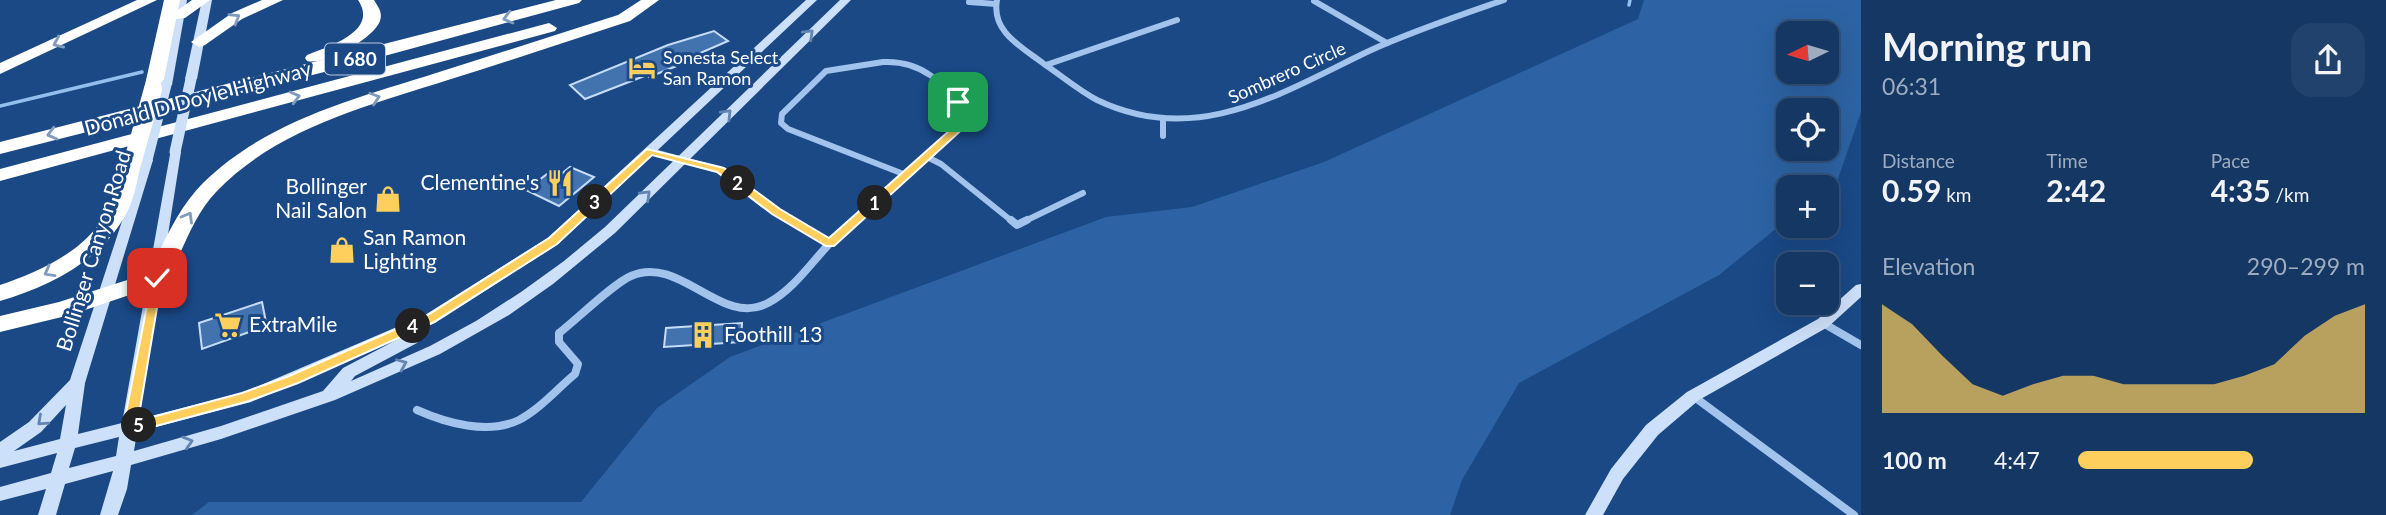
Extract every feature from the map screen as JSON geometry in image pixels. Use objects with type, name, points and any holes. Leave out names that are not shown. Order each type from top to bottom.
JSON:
[{"type":"highway","points":[[0,69],[149,0]]},
{"type":"highway","points":[[0,293],[50,273],[96,238],[115,216],[140,162],[178,5],[205,0]]},
{"type":"highway","points":[[200,42],[237,16],[275,0]]},
{"type":"highway","points":[[135,113],[156,102],[307,60],[346,44],[370,24],[375,14],[373,7],[366,0]]},
{"type":"highway","name":"Donald D Doyle Highway","points":[[0,148],[574,0]]},
{"type":"highway","points":[[0,324],[105,296],[157,278],[195,205],[224,173],[266,143],[338,111],[624,18],[651,0]]},
{"type":"highway","name":"Donald D Doyle Highway","points":[[0,175],[651,0]]},
{"type":"highway","points":[[0,188],[212,126],[229,115]]},
{"type":"main road","points":[[109,515],[130,428],[157,278],[175,152],[200,42],[205,0]]},
{"type":"main road","points":[[0,461],[245,398],[430,319],[553,241],[812,0]]},
{"type":"main road","points":[[0,494],[123,462],[284,414],[435,350],[498,313],[570,265],[846,0]]},
{"type":"main road","name":"Bollinger Canyon Road","points":[[47,515],[68,443],[77,383],[105,296],[140,162]]},
{"type":"main road","points":[[1594,515],[1618,474],[1652,430],[1693,397],[1823,323],[1861,289]]},
{"type":"main road","points":[[328,395],[349,372],[412,339],[416,332],[414,326]]},
{"type":"main road","points":[[0,451],[36,427],[77,383]]},
{"type":"street","name":"Sombrero Circle","points":[[997,2],[996,16],[1000,28],[1012,40],[1104,103],[1163,118],[1188,120],[1240,113],[1387,43],[1504,0]]},
{"type":"street","points":[[1314,1],[1387,43]]},
{"type":"street","points":[[969,2],[997,2]]},
{"type":"street","points":[[1046,65],[1177,20]]},
{"type":"street","points":[[417,411],[456,425],[510,424],[522,419],[575,373],[578,364],[559,341],[559,333],[630,276],[643,270],[679,278],[734,306],[763,306],[777,297],[830,243],[927,158],[963,123],[966,112],[958,102],[914,64],[888,62],[826,71],[782,114],[781,123],[788,129],[906,175]]},
{"type":"street","points":[[1163,118],[1163,136]]},
{"type":"street","points":[[650,152],[720,170],[776,212],[830,243]]},
{"type":"street","points":[[927,158],[941,164],[1017,225],[1083,193]]},
{"type":"street","points":[[1823,323],[1861,345]]},
{"type":"street","points":[[1693,397],[1854,515]]},
{"type":"shaded area","points":[[1644,0],[1861,0],[1861,112],[1839,176],[1776,175],[1776,229],[1719,275],[1519,383],[1462,480],[1450,515],[192,515],[209,502],[581,502],[657,408],[730,357],[1106,217],[1192,207],[1324,162],[1638,19]]},
{"type":"building","name":"Sonesta Select San Ramon","points":[[714,31],[728,41],[689,58],[692,60],[649,77],[647,75],[585,99],[570,85],[668,45]]},
{"type":"building","name":"Clementine's","points":[[570,167],[594,177],[559,206],[526,190],[551,171],[560,175]]},
{"type":"building","name":"ExtraMile","points":[[262,302],[266,322],[252,327],[252,331],[202,349],[199,323]]},
{"type":"building","name":"Foothill 13","points":[[742,323],[741,342],[664,347],[666,328]]},
{"type":"waterway","points":[[1629,5],[1630,0]]},
{"type":"waterway","points":[[0,106],[142,72]]},
{"type":"place","name":"Sonesta Select San Ramon","points":[[642,68]]},
{"type":"place","name":"Clementine's","points":[[560,183]]},
{"type":"place","name":"Bollinger Nail Salon","points":[[388,199]]},
{"type":"place","name":"San Ramon Lighting","points":[[342,250]]},
{"type":"place","name":"ExtraMile","points":[[228,325]]},
{"type":"place","name":"Foothill 13","points":[[703,335]]},
{"type":"route","points":[[157,278],[130,428],[245,398],[430,319],[553,241],[650,152],[720,170],[776,212],[830,243],[963,123],[966,112],[958,102]]}]
